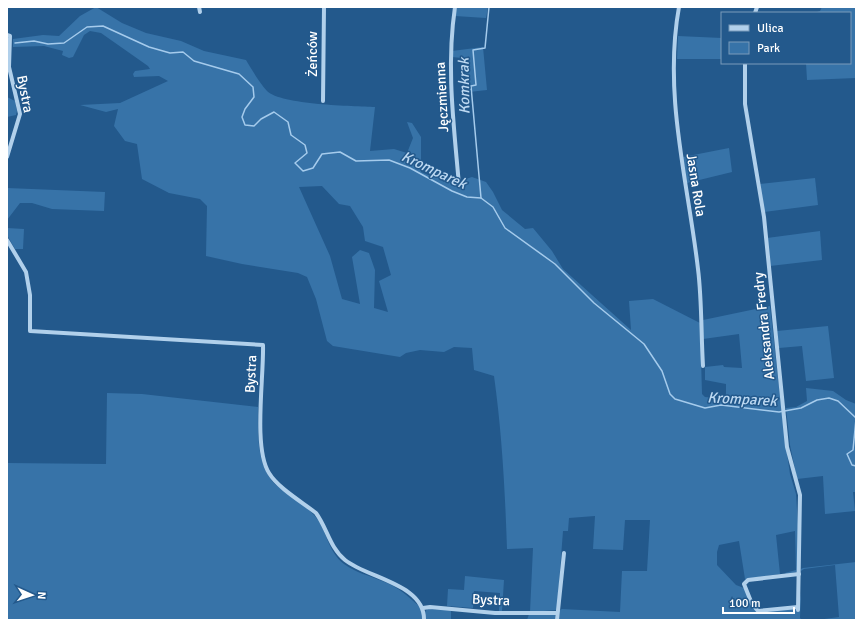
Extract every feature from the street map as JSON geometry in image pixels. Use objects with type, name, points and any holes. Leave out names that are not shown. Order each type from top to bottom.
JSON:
[{"type":"street","name":"Żeńców","points":[[323,101],[324,7]]},
{"type":"street","name":"Jęczmienna","points":[[455,7],[450,39],[451,90],[459,185]]},
{"type":"street","name":"Jasna Rola","points":[[679,7],[674,51],[677,132],[698,270],[703,366]]},
{"type":"street","name":"Bystra","points":[[7,35],[10,36],[11,42],[8,58],[10,75],[20,114],[7,157]]},
{"type":"street","name":"Aleksandra Fredry","points":[[745,64],[745,104],[764,217],[787,447],[800,495],[799,574],[798,608],[758,611],[752,604],[744,584],[748,580],[799,574]]},
{"type":"street","name":"Bystra","points":[[7,240],[26,272],[30,295],[30,331],[263,346],[261,428],[264,458],[269,473],[316,513],[336,551],[346,561],[360,570],[405,590],[419,602],[423,608],[430,607],[495,613],[557,613]]},
{"type":"street","points":[[557,620],[564,553]]},
{"type":"street","points":[[423,608],[424,620]]},
{"type":"green space","points":[[96,7],[122,23],[146,33],[181,41],[204,51],[246,60],[267,91],[275,96],[318,104],[375,107],[370,151],[394,149],[407,153],[413,138],[407,122],[412,123],[421,137],[421,172],[433,177],[442,171],[450,181],[456,182],[472,177],[486,182],[502,210],[525,229],[533,228],[552,251],[563,269],[631,330],[629,301],[653,299],[700,323],[702,394],[705,397],[726,399],[726,384],[705,380],[705,367],[723,365],[724,367],[742,368],[739,334],[703,339],[703,320],[770,306],[785,440],[790,474],[796,494],[798,525],[797,572],[785,573],[796,570],[795,531],[776,535],[780,574],[745,579],[739,541],[719,545],[717,552],[717,565],[736,585],[744,588],[755,609],[793,608],[798,611],[801,593],[800,618],[802,620],[559,620],[560,610],[562,609],[620,612],[622,571],[647,571],[650,520],[625,520],[623,550],[593,549],[595,516],[569,518],[568,531],[563,531],[557,610],[530,612],[533,548],[507,549],[503,462],[494,376],[474,370],[472,348],[454,347],[444,352],[420,350],[406,353],[400,357],[333,346],[327,341],[316,299],[307,277],[298,273],[242,264],[206,256],[207,206],[200,199],[169,193],[142,179],[137,144],[125,141],[114,126],[118,109],[106,112],[80,105],[120,103],[168,81],[159,76],[134,77],[133,74],[135,71],[150,69],[148,66],[101,33],[90,31],[84,35],[73,57],[69,58],[62,55],[63,51],[44,46],[13,47],[13,39],[43,35],[59,36],[80,16]],"holes":[[[322,186],[339,204],[350,206],[363,227],[365,241],[383,247],[391,275],[379,281],[388,312],[374,308],[375,270],[369,253],[360,250],[352,257],[360,304],[342,299],[330,256],[299,187]]]},
{"type":"green space","points":[[457,7],[488,7],[486,18],[455,16]]},
{"type":"green space","points":[[822,7],[856,7],[856,78],[807,80],[806,64],[851,64],[851,12],[817,12],[820,11]]},
{"type":"green space","points":[[678,36],[721,38],[721,59],[677,59]]},
{"type":"green space","points":[[483,47],[487,90],[469,92],[462,58],[452,57],[452,51]]},
{"type":"green space","points":[[7,97],[15,101],[17,111],[16,115],[7,117]]},
{"type":"green space","points":[[729,148],[732,172],[687,183],[683,157]]},
{"type":"green space","points":[[815,178],[818,205],[764,212],[760,184]]},
{"type":"green space","points":[[7,188],[105,192],[104,211],[52,209],[32,203],[20,203],[7,220]]},
{"type":"green space","points":[[7,228],[24,229],[23,249],[15,249],[7,235]]},
{"type":"green space","points":[[820,231],[822,260],[770,266],[767,238]]},
{"type":"green space","points":[[828,326],[834,378],[806,381],[802,346],[779,348],[777,331]]},
{"type":"green space","points":[[806,388],[833,391],[846,400],[856,404],[856,492],[853,492],[855,511],[825,514],[823,476],[797,479],[790,445],[786,408],[796,407],[807,401]]},
{"type":"green space","points":[[107,393],[142,394],[258,407],[258,438],[262,459],[269,477],[276,485],[314,515],[322,527],[330,546],[338,559],[358,572],[388,583],[399,589],[422,609],[423,620],[7,620],[7,463],[106,464]]},
{"type":"green space","points":[[856,562],[856,620],[817,620],[839,617],[835,565],[804,569],[801,571],[803,568]]},
{"type":"green space","points":[[465,576],[504,580],[502,611],[499,611],[500,593],[474,591],[473,608],[447,606],[448,589],[464,590]]},
{"type":"green space","points":[[427,609],[451,610],[451,620],[425,620],[425,612]]},
{"type":"green space","points":[[529,614],[555,615],[556,620],[527,620]]},
{"type":"waterway","name":"Komkrak","points":[[481,198],[471,86],[476,85],[473,50],[485,48],[489,7]]},
{"type":"waterway","name":"Kromparek","points":[[15,43],[34,41],[48,44],[64,43],[87,27],[103,26],[149,47],[170,53],[183,52],[194,61],[239,74],[253,87],[254,97],[245,109],[242,117],[245,125],[254,126],[261,119],[274,112],[288,122],[291,135],[305,145],[307,153],[295,163],[303,171],[313,168],[322,154],[340,152],[356,161],[389,160],[410,168],[452,191],[467,197],[481,198],[493,207],[505,228],[555,264],[594,303],[644,344],[662,371],[670,394],[675,399],[705,408],[721,405],[779,412],[801,408],[817,400],[829,398],[838,401],[856,418]]},
{"type":"waterway","points":[[856,419],[853,450],[847,454],[852,465],[856,466]]}]
